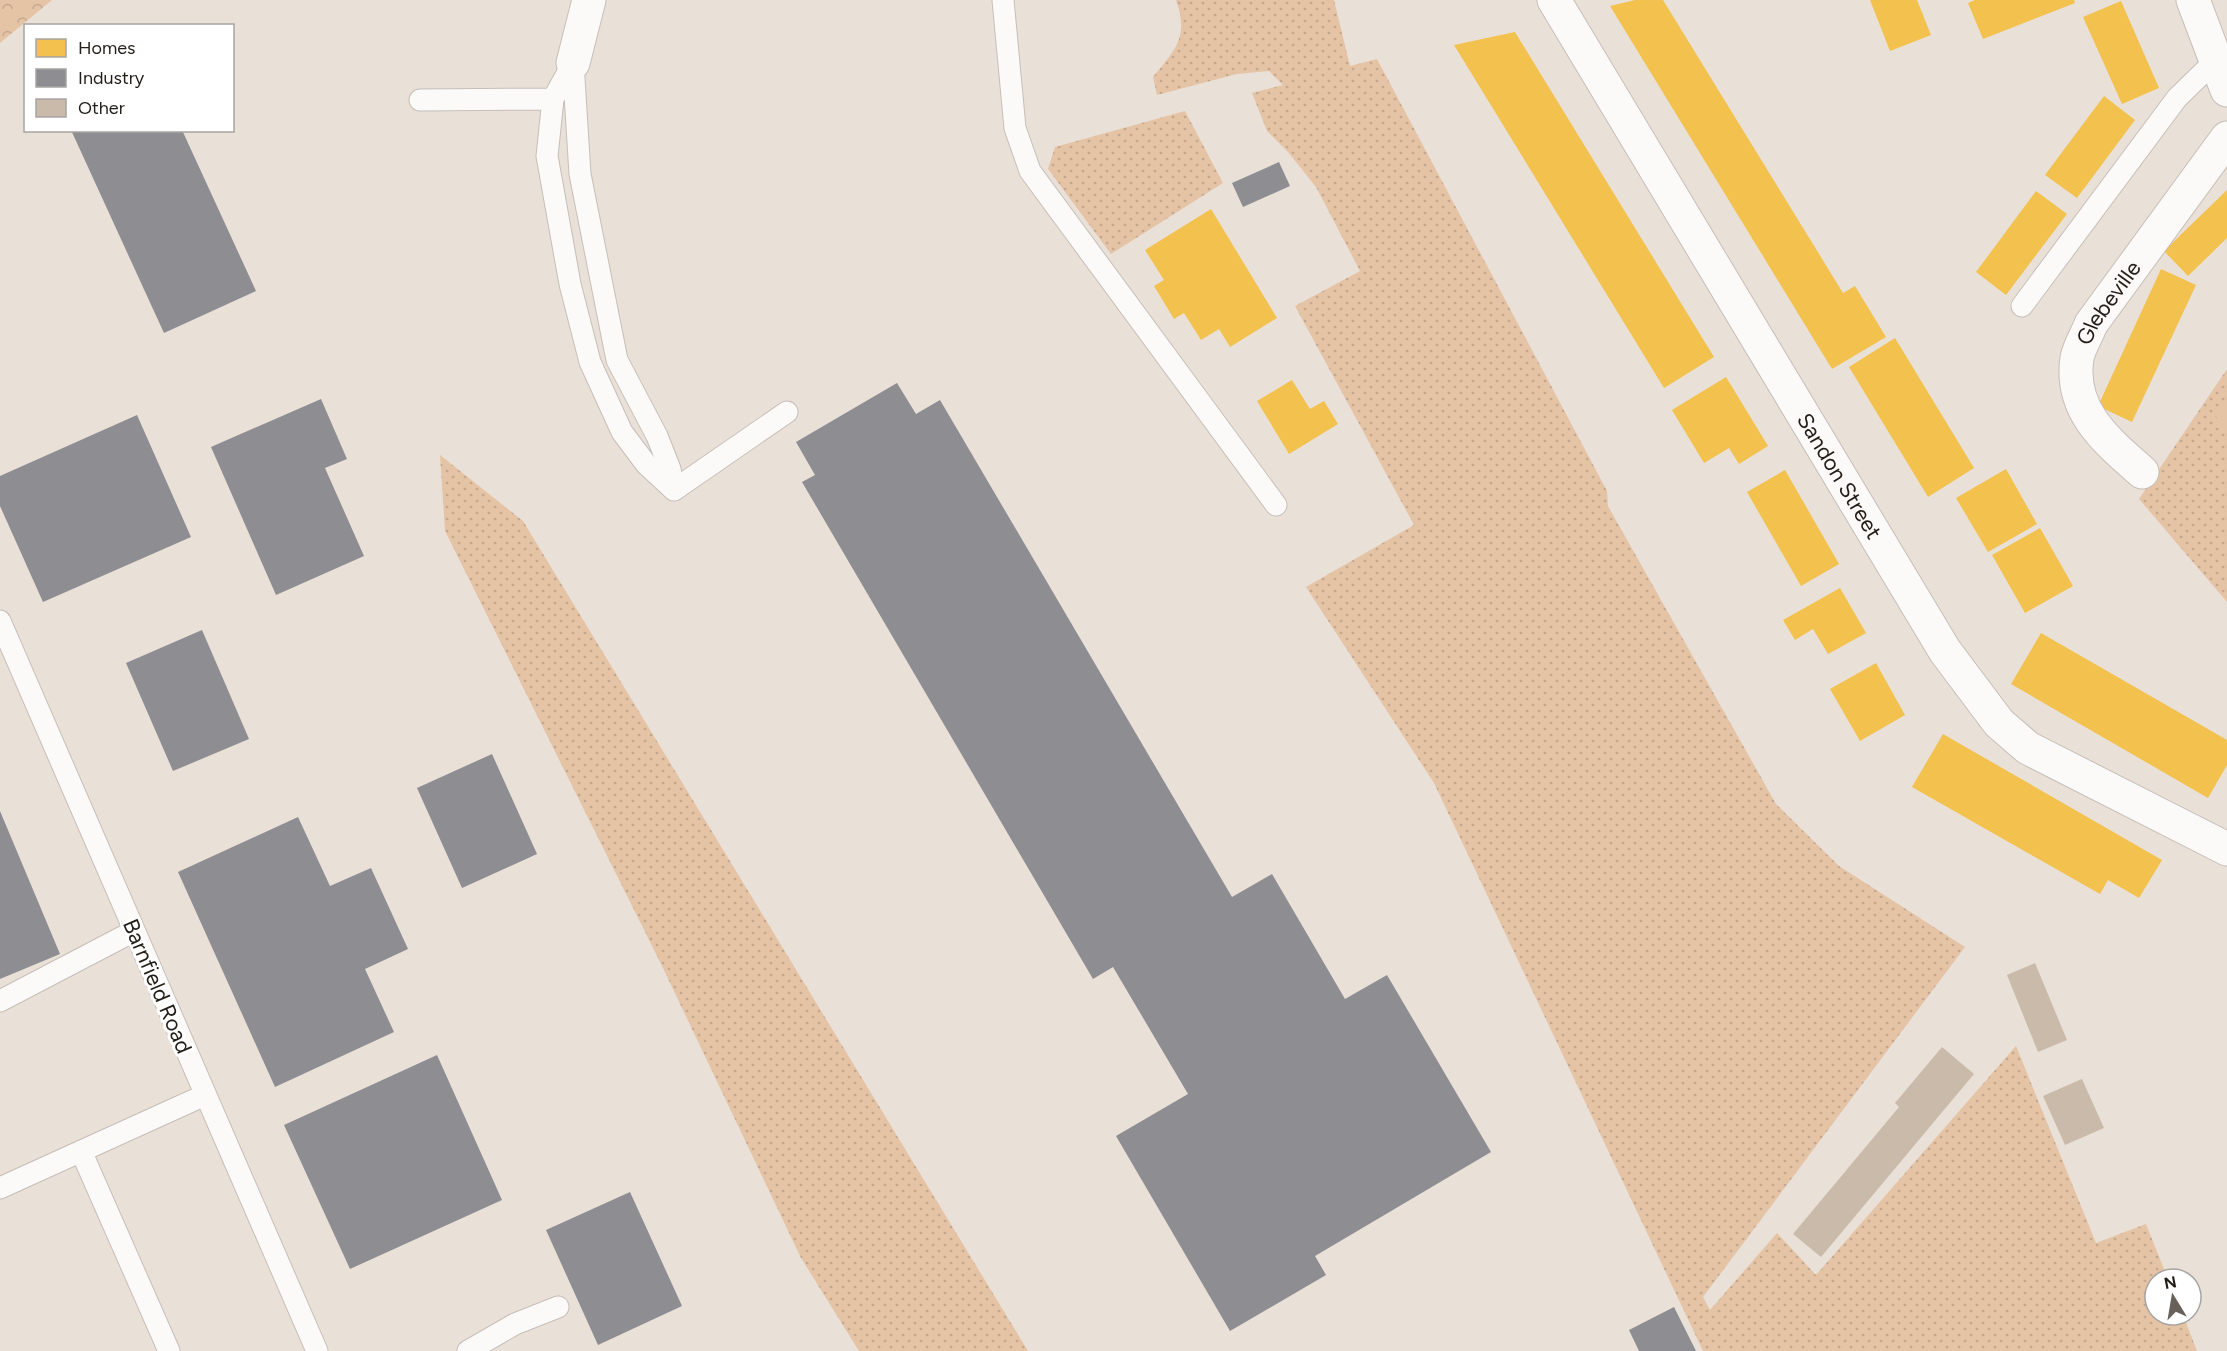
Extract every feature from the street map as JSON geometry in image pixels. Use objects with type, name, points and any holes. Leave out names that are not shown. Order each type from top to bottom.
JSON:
[{"type":"street","points":[[573,63],[589,0]]},
{"type":"street","name":"Sandon Street","points":[[1554,0],[1945,651],[1999,723],[2028,748],[2227,849]]},
{"type":"street","points":[[2193,0],[2221,75]]},
{"type":"street","name":"Glebeville","points":[[2142,472],[2104,439],[2086,415],[2077,385],[2077,357],[2091,324],[2227,138]]},
{"type":"lane","points":[[1003,0],[1015,128],[1030,171],[1276,505]]},
{"type":"lane","points":[[573,63],[552,99],[547,156],[570,284],[590,362],[622,432],[646,464],[674,490]]},
{"type":"lane","points":[[573,63],[580,174],[617,360],[657,436],[670,469],[674,490]]},
{"type":"lane","points":[[2022,306],[2177,98],[2221,75]]},
{"type":"lane","points":[[420,100],[552,99]]},
{"type":"lane","points":[[674,490],[787,412]]},
{"type":"lane","name":"Barnfield Road","points":[[0,621],[317,1351]]},
{"type":"lane","points":[[0,1001],[134,931]]},
{"type":"lane","points":[[0,1188],[205,1095]]},
{"type":"lane","points":[[81,1151],[169,1351]]},
{"type":"lane","points":[[468,1351],[515,1324],[558,1307]]},
{"type":"green space","points":[[0,0],[52,0],[0,43]]},
{"type":"green space","points":[[1176,0],[1334,0],[1350,66],[1377,59],[1607,491],[1608,506],[1776,804],[1839,866],[1965,947],[1703,1297],[1710,1310],[1777,1233],[1816,1275],[2016,1046],[2096,1243],[2146,1224],[2163,1267],[2143,1267],[2143,1327],[2188,1327],[2197,1351],[1703,1351],[1434,783],[1306,587],[1414,525],[1295,306],[1360,271],[1316,187],[1288,152],[1267,131],[1252,93],[1283,85],[1269,71],[1237,74],[1157,95],[1153,77],[1178,42],[1180,13]]},
{"type":"green space","points":[[1185,111],[1223,183],[1111,254],[1048,169],[1055,147]]},
{"type":"green space","points":[[2227,369],[2227,602],[2139,499]]},
{"type":"green space","points":[[2227,402],[2227,430],[2213,413]]},
{"type":"green space","points":[[440,455],[523,521],[1028,1351],[859,1351],[801,1258],[662,966],[445,531]]},
{"type":"building: Homes","points":[[1635,0],[1663,0],[1843,293],[1855,286],[1886,337],[1832,369],[1610,6]]},
{"type":"building: Homes","points":[[1870,0],[1917,0],[1931,35],[1890,51]]},
{"type":"building: Homes","points":[[1975,0],[2074,0],[2075,3],[1983,39],[1968,3]]},
{"type":"building: Homes","points":[[2121,1],[2159,88],[2122,104],[2083,17]]},
{"type":"building: Homes","points":[[1515,32],[1714,357],[1664,388],[1454,45]]},
{"type":"building: Homes","points":[[2104,96],[2135,120],[2077,198],[2045,175]]},
{"type":"building: Homes","points":[[2227,190],[2227,238],[2188,276],[2164,251]]},
{"type":"building: Homes","points":[[2036,191],[2067,214],[2006,295],[1976,272]]},
{"type":"building: Homes","points":[[1211,209],[1277,318],[1230,347],[1219,329],[1201,340],[1184,313],[1174,319],[1154,286],[1164,280],[1145,250]]},
{"type":"building: Homes","points":[[2161,269],[2196,285],[2132,422],[2098,406]]},
{"type":"building: Homes","points":[[1895,338],[1974,468],[1928,497],[1849,367]]},
{"type":"building: Homes","points":[[1726,377],[1768,446],[1739,464],[1729,448],[1704,463],[1672,410]]},
{"type":"building: Homes","points":[[1292,380],[1310,409],[1324,401],[1338,424],[1289,454],[1257,401]]},
{"type":"building: Homes","points":[[2006,469],[2037,524],[1988,552],[1956,498]]},
{"type":"building: Homes","points":[[1785,470],[1839,564],[1801,586],[1747,492]]},
{"type":"building: Homes","points":[[2040,528],[2073,586],[2025,613],[1992,555]]},
{"type":"building: Homes","points":[[1840,588],[1866,633],[1828,654],[1813,629],[1795,640],[1783,620]]},
{"type":"building: Homes","points":[[2041,633],[2227,740],[2227,765],[2208,798],[2011,684]]},
{"type":"building: Homes","points":[[1876,663],[1905,715],[1860,741],[1830,689]]},
{"type":"building: Homes","points":[[1943,734],[2162,860],[2139,898],[2108,880],[2100,894],[1912,787]]},
{"type":"building: Industry","points":[[72,132],[183,132],[256,291],[164,333]]},
{"type":"building: Industry","points":[[1279,162],[1290,186],[1243,207],[1232,183]]},
{"type":"building: Industry","points":[[897,383],[916,414],[940,400],[1232,897],[1272,874],[1345,999],[1387,975],[1491,1152],[1315,1256],[1326,1275],[1230,1331],[1116,1136],[1188,1094],[1113,967],[1093,979],[802,482],[815,475],[796,442]]},
{"type":"building: Industry","points":[[321,399],[347,459],[325,468],[364,556],[276,595],[211,447]]},
{"type":"building: Industry","points":[[137,415],[191,537],[43,602],[0,506],[0,476]]},
{"type":"building: Industry","points":[[202,630],[249,739],[173,771],[126,663]]},
{"type":"building: Industry","points":[[492,754],[537,854],[462,888],[417,788]]},
{"type":"building: Industry","points":[[0,811],[60,954],[0,979]]},
{"type":"building: Industry","points":[[298,817],[330,886],[371,868],[408,949],[365,969],[394,1032],[275,1087],[178,872]]},
{"type":"building: Industry","points":[[437,1055],[502,1200],[350,1269],[284,1125]]},
{"type":"building: Industry","points":[[630,1192],[682,1306],[598,1345],[546,1230]]},
{"type":"building: Industry","points":[[1674,1307],[1696,1351],[1639,1351],[1629,1330]]},
{"type":"building: Other","points":[[2035,963],[2067,1040],[2038,1052],[2007,975]]},
{"type":"building: Other","points":[[1942,1047],[1974,1074],[1821,1257],[1793,1234],[1899,1107],[1895,1103]]},
{"type":"building: Other","points":[[2082,1079],[2104,1128],[2065,1145],[2043,1096]]}]
